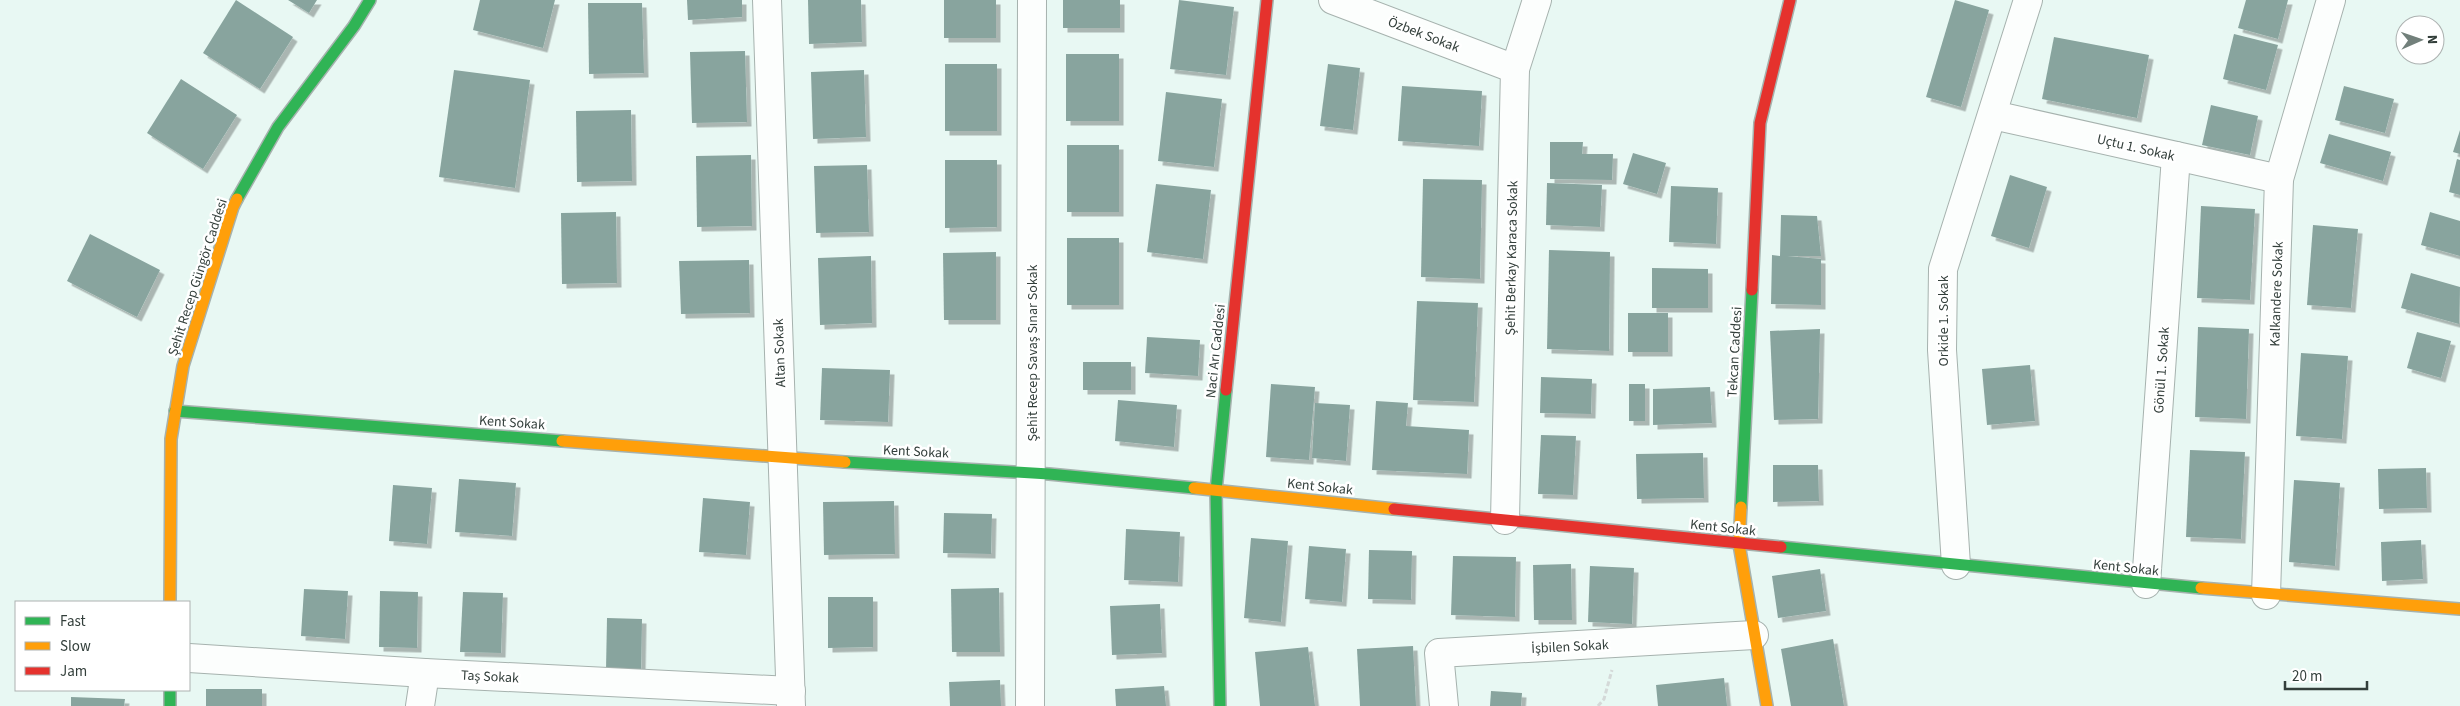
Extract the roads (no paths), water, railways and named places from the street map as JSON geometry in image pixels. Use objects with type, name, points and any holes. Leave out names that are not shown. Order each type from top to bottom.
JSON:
[{"type":"street","name":"Şehit Recep Güngör Caddesi","points":[[170,601],[170,439],[183,366],[233,207],[278,127],[354,26],[370,0]]},
{"type":"street","name":"Altan Sokak","points":[[768,0],[791,698]]},
{"type":"street","name":"Şehit Recep Savaş Sınar Sokak","points":[[1030,706],[1032,0]]},
{"type":"street","name":"Naci Arı Caddesi","points":[[1220,706],[1216,491],[1267,0]]},
{"type":"street","name":"Özbek Sokak","points":[[1333,0],[1515,69]]},
{"type":"street","name":"Şehit Berkay Karaca Sokak","points":[[1505,520],[1515,69],[1537,0]]},
{"type":"street","name":"Tekcan Caddesi","points":[[1766,706],[1739,544],[1760,123],[1790,0]]},
{"type":"street","name":"Orkide 1. Sokak","points":[[1956,565],[1942,350],[1943,269],[2028,0]]},
{"type":"street","name":"Kalkandere Sokak","points":[[2266,595],[2279,179],[2331,0]]},
{"type":"street","name":"Uçtu 1. Sokak","points":[[1993,115],[2279,179]]},
{"type":"street","name":"Gönül 1. Sokak","points":[[2146,584],[2176,156]]},
{"type":"street","name":"Kent Sokak","points":[[176,411],[782,458],[1031,473],[2146,584],[2460,609]]},
{"type":"street","name":"İşbilen Sokak","points":[[1444,706],[1439,653],[1754,635]]},
{"type":"street","name":"Taş Sokak","points":[[190,658],[791,698]]},
{"type":"street","points":[[420,706],[424,673]]},
{"type":"street","points":[[170,691],[170,706]]}]
